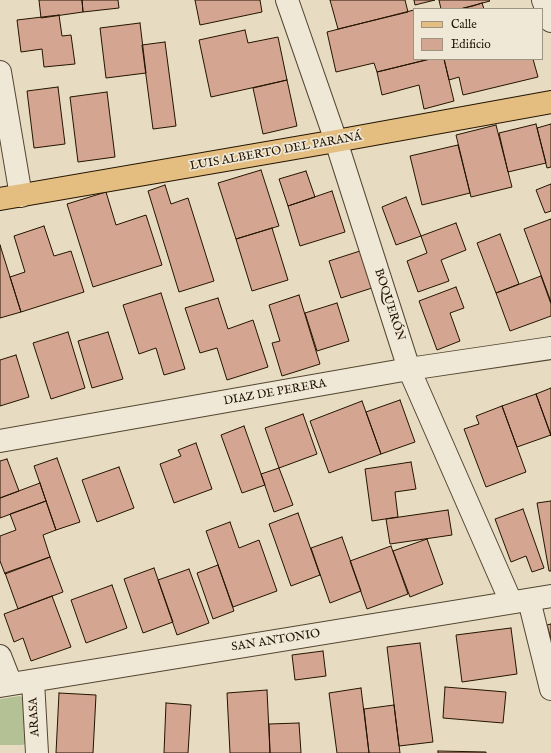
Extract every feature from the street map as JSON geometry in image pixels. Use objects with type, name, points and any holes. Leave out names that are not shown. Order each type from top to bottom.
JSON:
[{"type":"main road","name":"LUIS ALBERTO DEL PARANÁ","points":[[10,198],[551,102]]},
{"type":"street","name":"BOQUERÓN","points":[[287,0],[336,141],[409,369],[520,601],[551,689]]},
{"type":"street","points":[[543,0],[551,20]]},
{"type":"street","points":[[0,72],[10,198]]},
{"type":"street","name":"DIAZ DE PERERA","points":[[0,441],[409,369],[551,348]]},
{"type":"street","name":"SAN ANTONIO","points":[[5,685],[551,596]]},
{"type":"street","points":[[0,656],[5,685]]},
{"type":"street","name":"ARASA","points":[[33,681],[36,753]]},
{"type":"green space","points":[[20,696],[23,698],[26,744],[0,745],[0,699]]},
{"type":"building","points":[[39,0],[82,0],[83,12],[41,18]]},
{"type":"building","points":[[82,0],[118,0],[119,8],[83,12]]},
{"type":"building","points":[[195,0],[260,0],[262,12],[200,25]]},
{"type":"building","points":[[330,0],[405,0],[408,12],[338,29]]},
{"type":"building","points":[[414,0],[435,0],[415,5]]},
{"type":"building","points":[[439,0],[490,1],[464,8],[441,8]]},
{"type":"building","points":[[482,3],[484,8],[464,8]]},
{"type":"building","points":[[413,10],[413,60],[426,60],[377,72],[374,63],[336,72],[327,32]]},
{"type":"building","points":[[59,15],[62,36],[71,35],[75,64],[44,67],[42,49],[21,52],[17,20]]},
{"type":"building","points":[[140,23],[146,73],[106,78],[100,28]]},
{"type":"building","points":[[245,30],[248,43],[278,37],[287,80],[211,97],[199,40]]},
{"type":"building","points":[[165,42],[176,126],[153,129],[142,45]]},
{"type":"building","points":[[426,60],[444,60],[454,101],[424,109],[419,85],[382,95],[377,72]]},
{"type":"building","points":[[444,60],[533,60],[538,77],[463,95],[459,77],[449,80]]},
{"type":"building","points":[[287,80],[297,126],[263,134],[253,88]]},
{"type":"building","points":[[58,87],[65,144],[34,148],[27,91]]},
{"type":"building","points":[[107,92],[115,157],[78,162],[70,97]]},
{"type":"building","points":[[536,124],[546,163],[508,172],[499,133]]},
{"type":"building","points":[[551,124],[551,167],[547,168],[537,128]]},
{"type":"building","points":[[496,125],[512,187],[471,197],[456,135]]},
{"type":"building","points":[[458,145],[470,193],[422,205],[410,156]]},
{"type":"building","points":[[261,170],[279,226],[236,239],[218,183]]},
{"type":"building","points":[[306,171],[315,197],[288,206],[279,179]]},
{"type":"building","points":[[551,184],[551,211],[545,213],[536,190]]},
{"type":"building","points":[[165,185],[171,204],[188,198],[214,281],[179,292],[148,191]]},
{"type":"building","points":[[332,191],[345,232],[300,246],[288,206]]},
{"type":"building","points":[[106,192],[116,225],[146,215],[162,265],[93,287],[67,204]]},
{"type":"building","points":[[406,197],[421,236],[396,245],[382,207]]},
{"type":"building","points":[[551,219],[551,302],[524,229]]},
{"type":"building","points":[[456,223],[466,250],[441,260],[449,281],[418,292],[407,261],[427,253],[421,236]]},
{"type":"building","points":[[44,226],[54,256],[71,251],[84,292],[21,312],[10,277],[25,272],[14,236]]},
{"type":"building","points":[[272,228],[288,280],[252,291],[236,239]]},
{"type":"building","points":[[500,234],[519,284],[496,293],[477,243]]},
{"type":"building","points":[[0,245],[21,312],[0,318]]},
{"type":"building","points":[[360,251],[372,288],[341,298],[329,261]]},
{"type":"building","points":[[541,276],[551,304],[551,316],[510,331],[496,293]]},
{"type":"building","points":[[456,287],[464,308],[450,313],[460,341],[437,350],[419,301]]},
{"type":"building","points":[[161,293],[185,369],[164,375],[156,348],[139,354],[123,305]]},
{"type":"building","points":[[299,295],[320,364],[282,376],[272,343],[280,341],[269,305]]},
{"type":"building","points":[[218,298],[228,329],[253,320],[268,367],[227,380],[217,348],[200,353],[185,308]]},
{"type":"building","points":[[337,303],[349,341],[317,351],[305,313]]},
{"type":"building","points":[[68,332],[85,388],[51,399],[33,343]]},
{"type":"building","points":[[108,332],[123,379],[92,388],[78,341]]},
{"type":"building","points":[[16,355],[29,397],[0,406],[0,360]]},
{"type":"building","points":[[551,388],[551,436],[536,394]]},
{"type":"building","points":[[536,394],[551,435],[517,447],[502,406]]},
{"type":"building","points":[[400,400],[415,442],[381,454],[366,412]]},
{"type":"building","points":[[362,401],[381,454],[329,473],[310,421]]},
{"type":"building","points":[[502,406],[526,472],[486,487],[464,429],[479,424],[476,416]]},
{"type":"building","points":[[303,414],[317,454],[279,468],[265,428]]},
{"type":"building","points":[[244,426],[265,485],[242,493],[221,435]]},
{"type":"building","points":[[196,443],[212,489],[174,503],[160,464],[181,456],[178,450]]},
{"type":"building","points":[[57,458],[80,522],[56,530],[34,466]]},
{"type":"building","points":[[7,459],[19,491],[0,498],[0,461]]},
{"type":"building","points":[[411,462],[416,489],[395,492],[398,517],[372,521],[365,469]]},
{"type":"building","points":[[119,467],[134,508],[97,522],[82,480]]},
{"type":"building","points":[[279,468],[293,505],[274,512],[261,474]]},
{"type":"building","points":[[40,483],[46,501],[0,518],[0,498]]},
{"type":"building","points":[[46,501],[56,530],[43,535],[50,557],[5,574],[0,561],[0,536],[16,530],[10,514]]},
{"type":"building","points":[[551,501],[551,571],[549,571],[537,503]]},
{"type":"building","points":[[523,509],[544,568],[532,572],[526,556],[511,562],[495,519]]},
{"type":"building","points":[[448,510],[452,535],[390,544],[386,519]]},
{"type":"building","points":[[298,513],[320,575],[291,586],[269,524]]},
{"type":"building","points":[[230,522],[239,548],[259,540],[277,591],[233,607],[206,531]]},
{"type":"building","points":[[342,537],[361,591],[330,603],[311,548]]},
{"type":"building","points":[[427,539],[443,584],[410,597],[393,551]]},
{"type":"building","points":[[391,546],[408,594],[367,609],[350,561]]},
{"type":"building","points":[[50,557],[63,592],[18,609],[5,573]]},
{"type":"building","points":[[218,565],[234,611],[213,619],[197,573]]},
{"type":"building","points":[[154,568],[173,622],[143,633],[124,579]]},
{"type":"building","points":[[189,569],[209,623],[177,635],[158,580]]},
{"type":"building","points":[[112,585],[127,628],[86,643],[71,600]]},
{"type":"building","points":[[52,596],[71,647],[31,661],[23,638],[14,642],[4,614]]},
{"type":"building","points":[[551,624],[551,639],[547,625]]},
{"type":"building","points":[[511,628],[517,674],[462,682],[456,635]]},
{"type":"building","points":[[420,643],[433,742],[399,746],[387,647]]},
{"type":"building","points":[[323,651],[326,676],[295,680],[292,655]]},
{"type":"building","points":[[445,687],[506,692],[503,723],[443,718]]},
{"type":"building","points":[[361,688],[369,753],[337,753],[329,693]]},
{"type":"building","points":[[267,690],[270,753],[230,753],[227,693]]},
{"type":"building","points":[[59,693],[96,695],[93,753],[56,753]]},
{"type":"building","points":[[166,703],[191,705],[188,753],[164,753]]},
{"type":"building","points":[[394,705],[400,753],[369,753],[364,709]]},
{"type":"building","points":[[299,723],[301,753],[270,753],[269,724]]},
{"type":"building","points":[[438,751],[486,752],[486,753],[438,753]]}]
